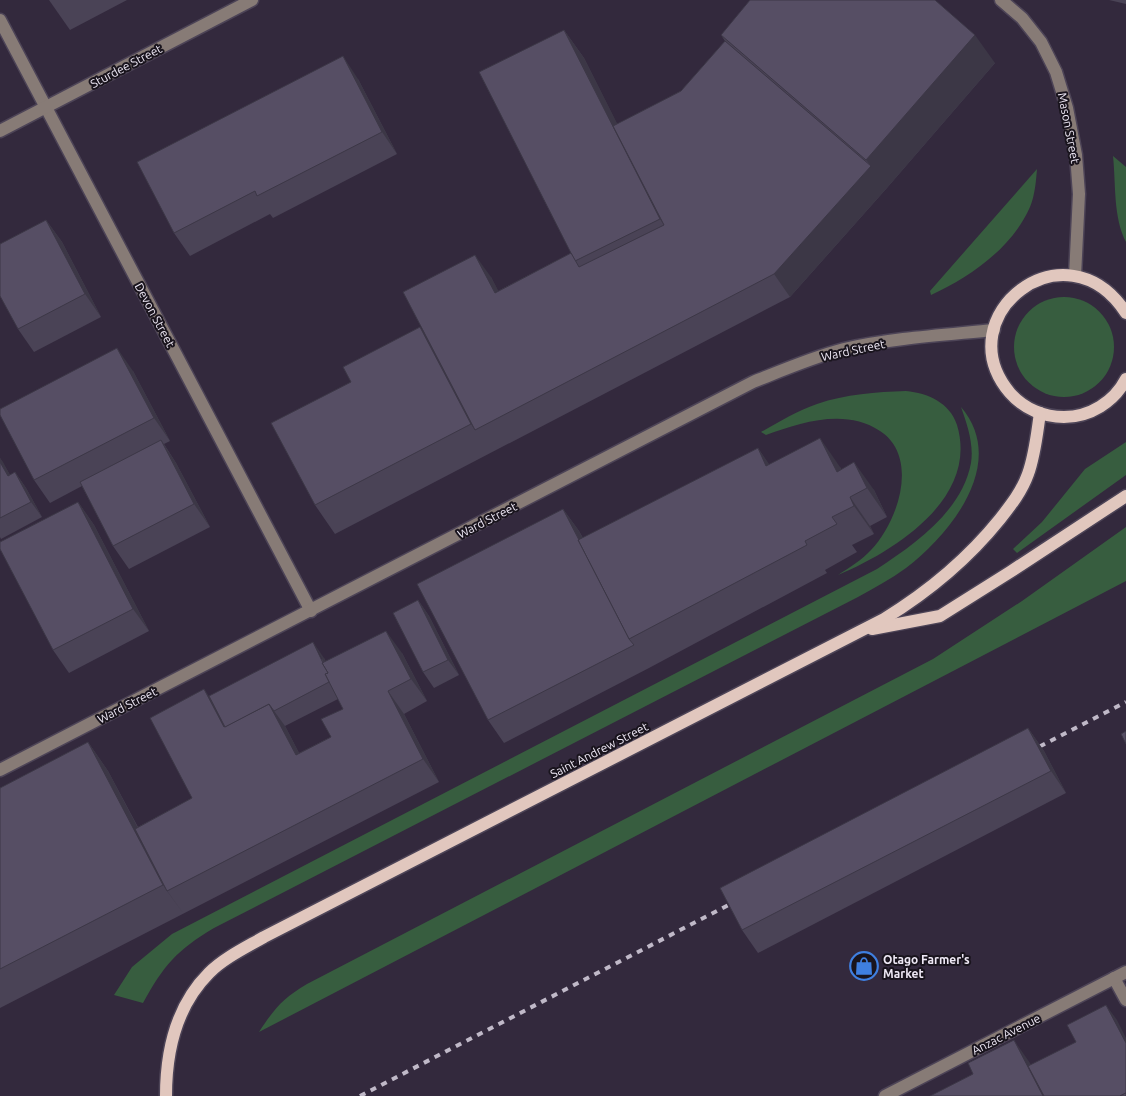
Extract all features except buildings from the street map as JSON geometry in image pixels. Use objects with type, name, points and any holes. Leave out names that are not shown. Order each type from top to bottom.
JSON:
[{"type":"main road","points":[[1126,313],[1120,296],[1096,283],[1076,276],[1054,276],[1033,282],[1008,301],[997,320],[994,330],[993,356],[1001,381],[1014,397],[1040,413],[1064,417],[1088,413],[1109,400],[1126,380]]},
{"type":"main road","name":"Saint Andrew Street","points":[[166,1096],[170,1045],[190,995],[210,972],[234,954],[264,937],[884,619],[921,595],[969,554],[1013,501],[1028,476],[1033,460],[1040,413]]},
{"type":"main road","points":[[856,633],[940,616],[1126,496]]},
{"type":"street","name":"Sturdee Street","points":[[0,131],[252,0]]},
{"type":"street","name":"Mason Street","points":[[1001,0],[1022,18],[1041,42],[1056,72],[1067,108],[1076,155],[1079,194],[1076,276]]},
{"type":"street","name":"Devon Street","points":[[0,20],[311,610]]},
{"type":"street","name":"Ward Street","points":[[0,770],[753,382],[798,364],[844,350],[916,338],[994,330]]},
{"type":"street","name":"Anzac Avenue","points":[[885,1096],[1126,972]]},
{"type":"street","points":[[1114,978],[1126,1000]]},
{"type":"green space","points":[[1113,156],[1126,167],[1126,242],[1117,211]]},
{"type":"green space","points":[[1037,169],[1032,202],[1022,222],[1012,236],[975,270],[931,295],[930,291]]},
{"type":"green space","points":[[1064,297],[1083,301],[1099,312],[1110,328],[1114,347],[1110,366],[1099,382],[1083,393],[1064,397],[1045,393],[1029,382],[1018,366],[1014,347],[1018,328],[1029,312],[1045,301]]},
{"type":"green space","points":[[906,391],[922,394],[937,400],[954,417],[961,451],[956,476],[944,498],[927,518],[907,536],[884,552],[838,575],[871,550],[881,538],[896,507],[901,490],[902,473],[899,457],[892,442],[880,431],[867,424],[853,420],[823,420],[808,422],[766,435],[761,432],[817,404],[861,394]]},
{"type":"green space","points":[[961,407],[974,428],[979,450],[976,473],[968,495],[956,516],[941,536],[906,568],[858,597],[214,928],[172,959],[143,1003],[114,995],[132,967],[172,934],[877,569],[892,559],[935,525],[958,496],[966,480],[971,463],[972,449],[968,427]]},
{"type":"green space","points":[[1126,442],[1126,475],[1017,553],[1013,549],[1042,522],[1085,469]]},
{"type":"green space","points":[[1126,527],[1126,581],[259,1032],[269,1017],[291,994],[307,984],[933,659],[1022,601]]},
{"type":"railway","points":[[1029,752],[1126,702]]},
{"type":"railway","points":[[360,1096],[742,898]]},
{"type":"place","name":"Otago Farmer's Market","points":[[864,966]]}]
